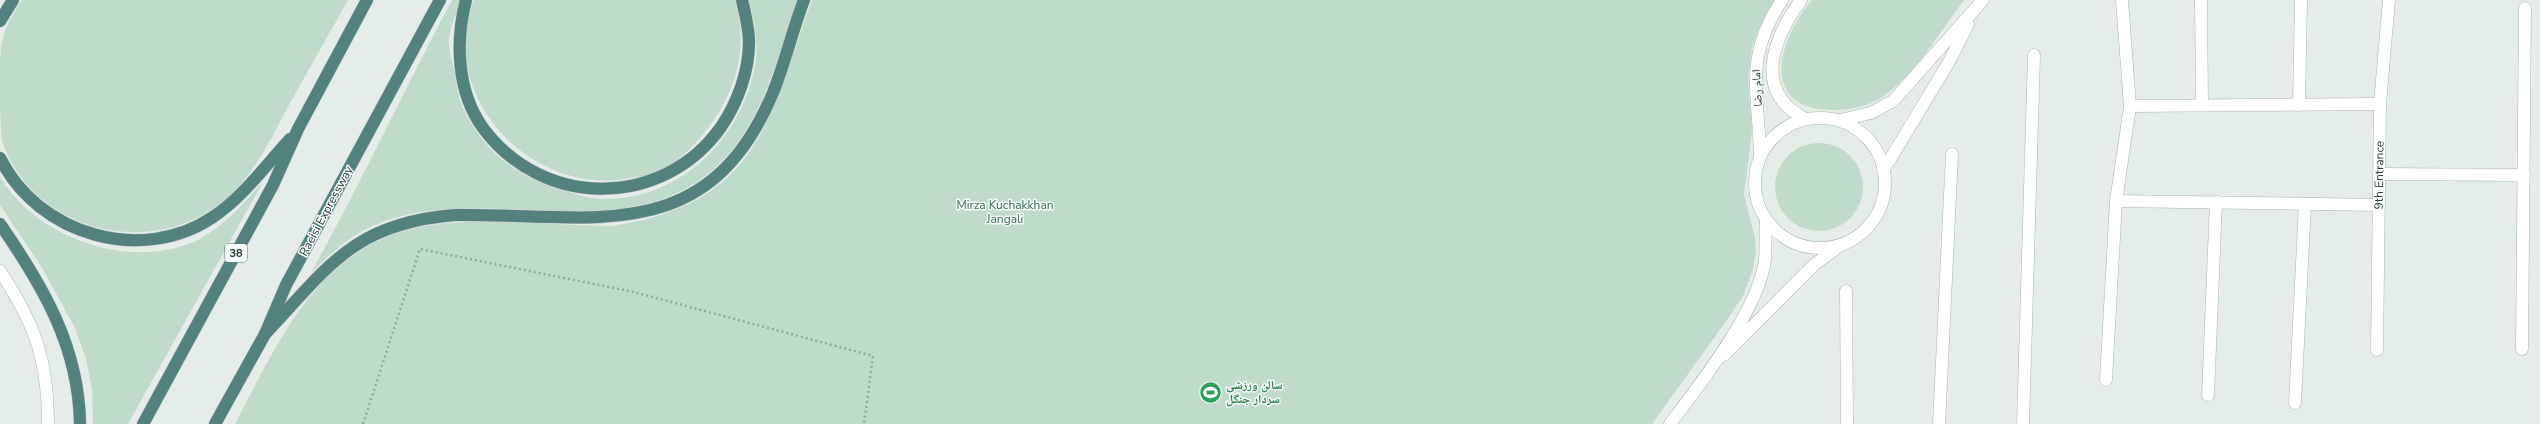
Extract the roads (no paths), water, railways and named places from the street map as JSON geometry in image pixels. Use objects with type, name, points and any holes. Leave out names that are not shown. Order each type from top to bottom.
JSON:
[{"type":"highway","points":[[0,21],[13,0]]},
{"type":"highway","name":"38","points":[[143,424],[273,186],[298,129],[367,0]]},
{"type":"highway","name":"Raeisi Expressway","points":[[215,424],[265,334],[286,285],[381,112],[440,0]]},
{"type":"highway","points":[[466,0],[461,24],[459,55],[470,104],[483,128],[504,151],[530,169],[561,182],[599,189],[635,185],[662,177],[689,161],[713,138],[728,116],[739,91],[747,64],[749,40],[742,0]]},
{"type":"highway","points":[[265,334],[330,263],[365,238],[387,228],[438,216],[455,215],[580,219],[614,217],[666,206],[686,198],[708,184],[728,166],[749,136],[772,95],[804,0]]},
{"type":"highway","points":[[0,158],[20,190],[54,217],[104,237],[136,241],[154,240],[190,230],[214,216],[253,182],[298,129]]},
{"type":"highway","points":[[0,224],[41,290],[61,329],[75,370],[80,396],[80,424]]},
{"type":"street","name":"امام رضا","points":[[1760,157],[1754,76],[1757,56],[1766,26],[1782,0]]},
{"type":"street","name":"امام رضا","points":[[1801,0],[1778,40],[1773,69],[1776,91],[1781,100],[1794,113],[1804,118]]},
{"type":"street","points":[[1840,120],[1871,113],[1893,101],[1974,12],[1983,0]]},
{"type":"street","points":[[2106,380],[2116,200],[2130,106],[2122,0]]},
{"type":"street","points":[[2201,0],[2202,105]]},
{"type":"street","points":[[2299,105],[2302,0]]},
{"type":"street","name":"9th Entrance","points":[[2377,350],[2380,104],[2389,0]]},
{"type":"street","points":[[2522,349],[2525,8]]},
{"type":"street","points":[[1883,171],[1950,60],[1974,12]]},
{"type":"street","points":[[2023,424],[2034,55]]},
{"type":"street","points":[[2130,106],[2380,104]]},
{"type":"street","points":[[1717,361],[1815,264],[1842,245],[1857,237],[1870,225],[1880,210],[1885,193],[1883,171],[1880,157],[1871,141],[1857,128],[1840,120],[1824,117],[1804,118],[1790,124],[1775,134],[1760,157],[1754,185],[1757,203],[1766,220],[1782,236],[1808,248],[1825,248],[1842,245]]},
{"type":"street","points":[[1939,424],[1952,154]]},
{"type":"street","points":[[2379,174],[2524,175]]},
{"type":"street","points":[[2116,200],[2379,205]]},
{"type":"street","points":[[2208,395],[2216,202]]},
{"type":"street","points":[[2296,403],[2305,204]]},
{"type":"street","points":[[1670,424],[1717,361],[1752,297],[1760,279],[1764,260],[1766,220]]},
{"type":"street","points":[[0,271],[23,307],[39,349],[46,375],[48,424]]},
{"type":"street","points":[[1846,292],[1847,424]]},
{"type":"place","name":"سالن ورزشی سردار جنگل","points":[[1211,392]]},
{"type":"park label","name":"Mirza Kuchakkhan Jangali","points":[[1005,212]]}]
